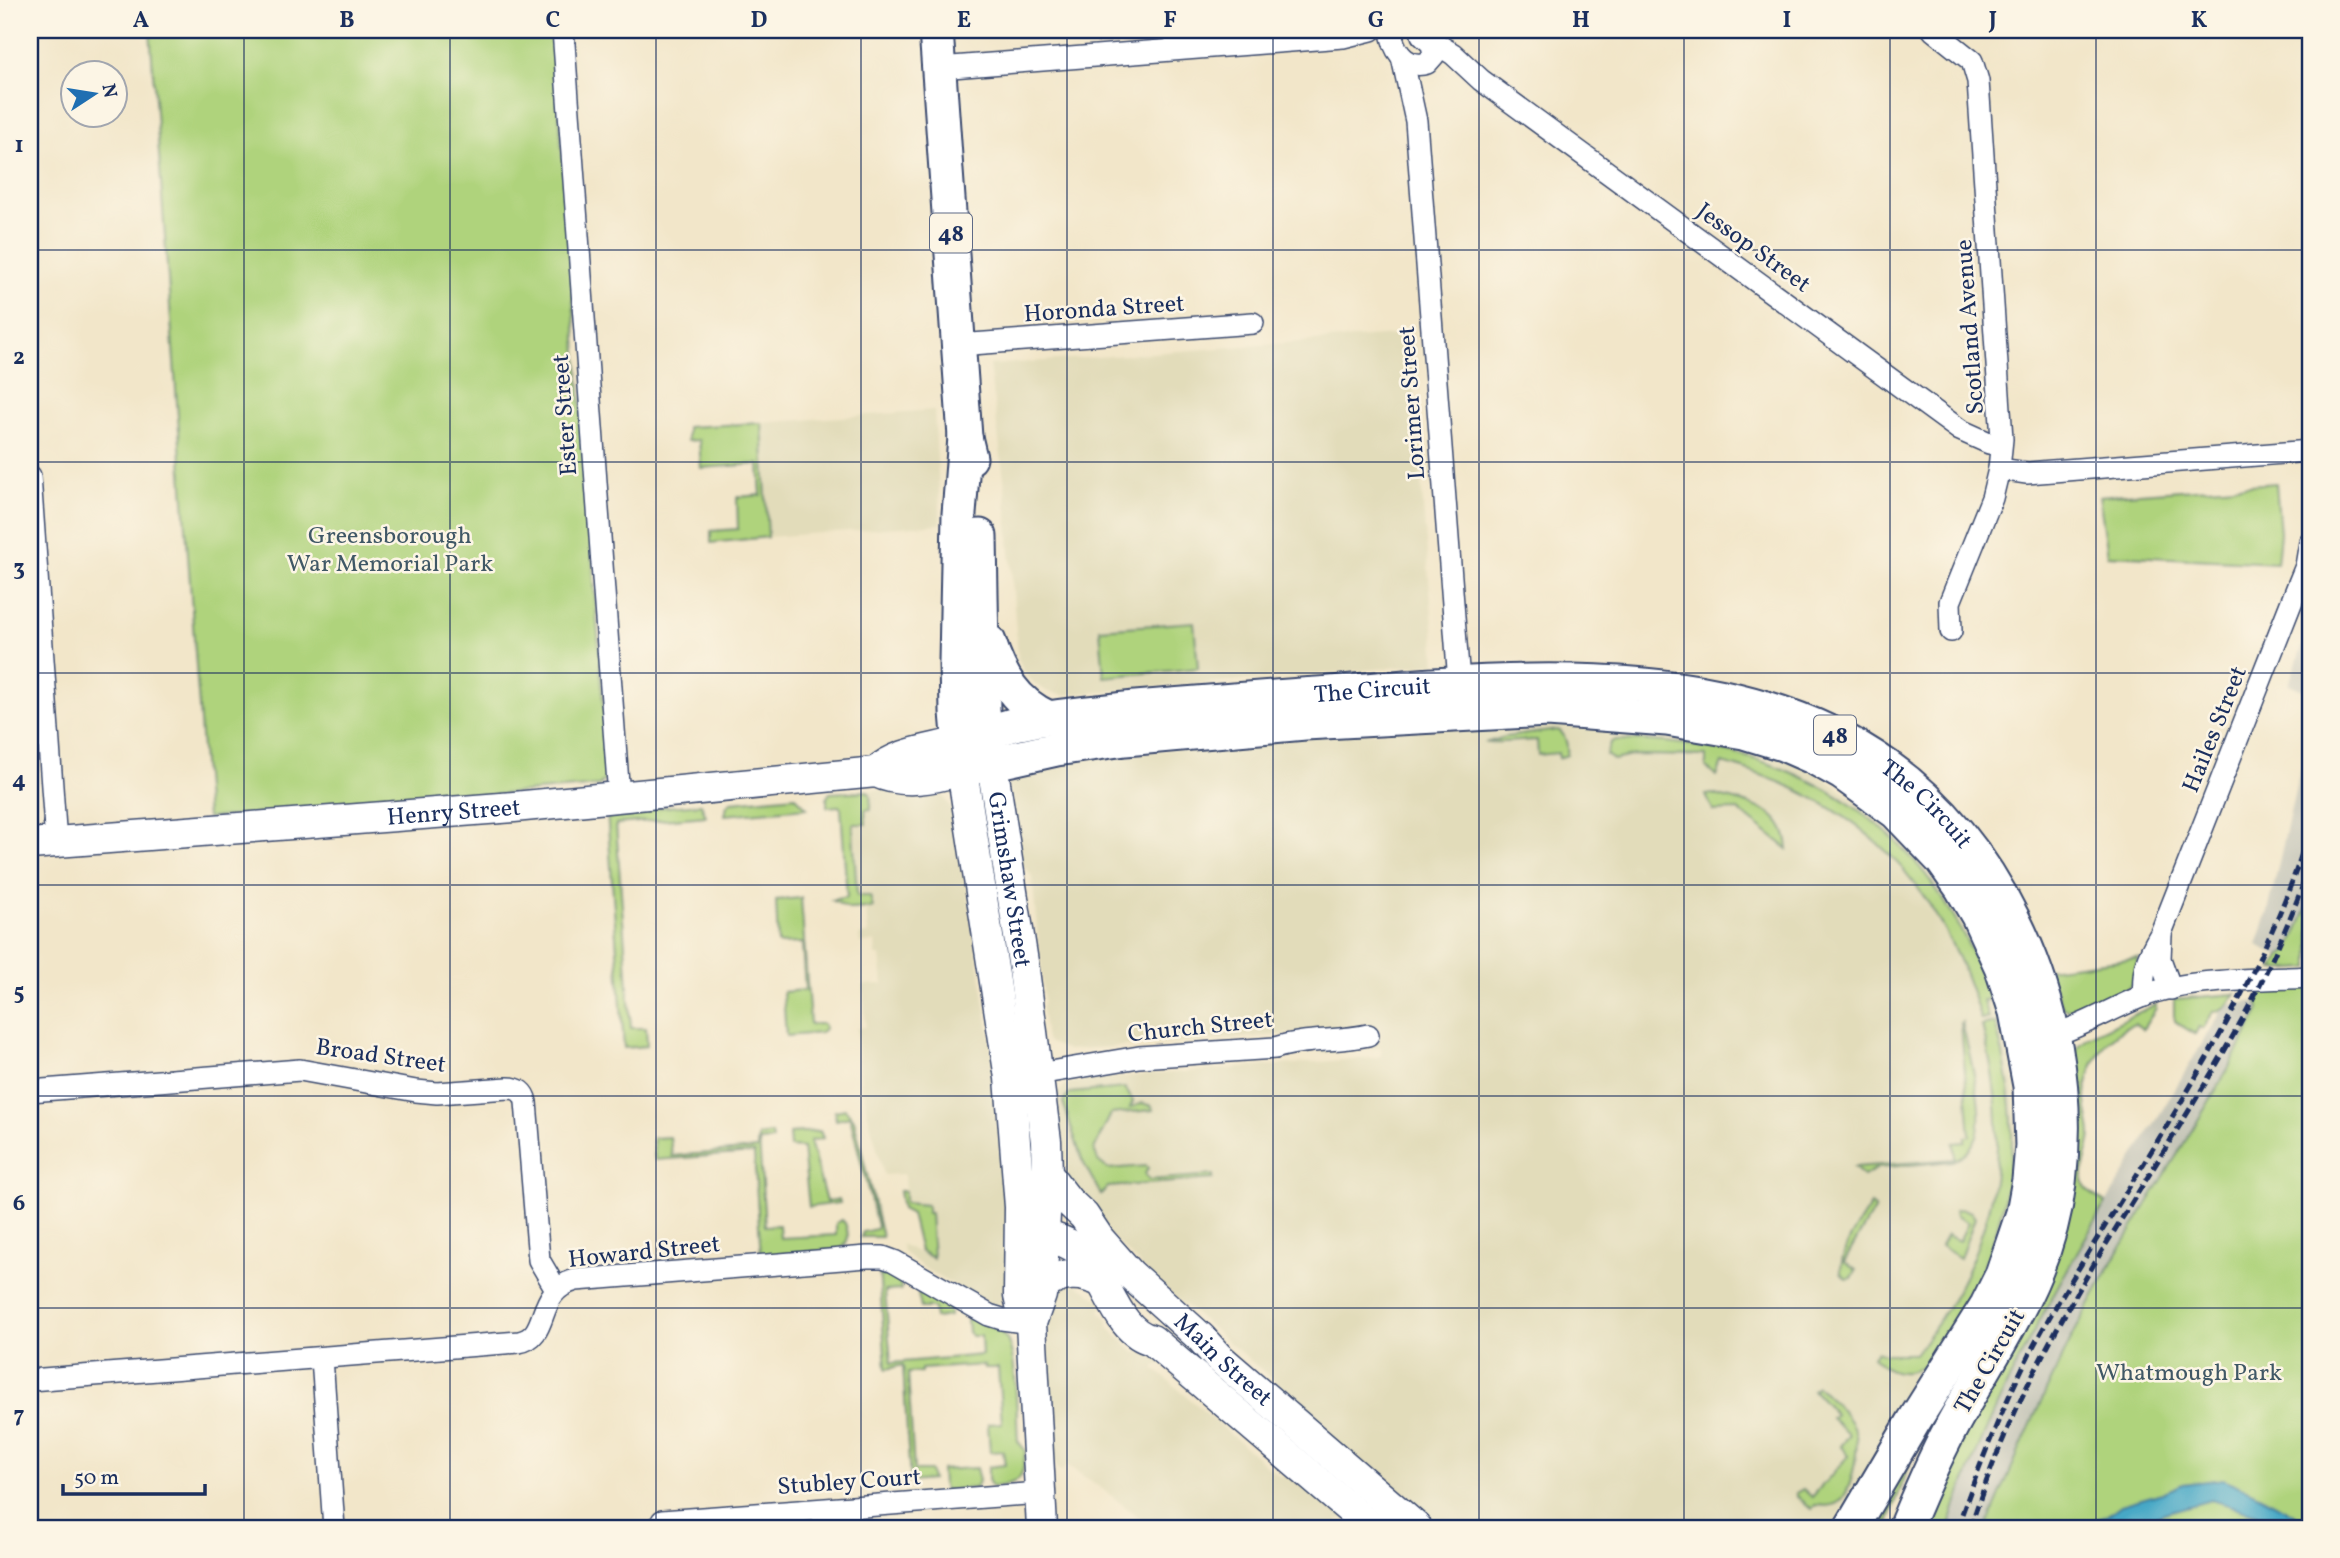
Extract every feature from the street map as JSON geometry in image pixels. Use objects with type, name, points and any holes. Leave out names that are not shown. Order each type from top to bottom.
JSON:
[{"type":"main road","name":"Grimshaw Street","points":[[936,30],[965,437],[978,502],[983,711],[974,752]]},
{"type":"main road","name":"Grimshaw Street","points":[[965,437],[959,514],[956,662],[974,752]]},
{"type":"main road","points":[[982,616],[995,662],[1006,684],[1026,705],[1049,718]]},
{"type":"main road","name":"The Circuit","points":[[974,752],[1057,749],[1125,738],[1461,703],[1558,680],[1725,697],[1774,709],[1814,724],[1864,751],[1916,789],[1966,842],[2000,893],[2028,952],[2038,1039],[2030,1086],[2032,1146],[2029,1180],[2014,1244],[1987,1305],[1910,1429]]},
{"type":"main road","name":"The Circuit","points":[[974,752],[1015,724],[1195,703],[1461,703]]},
{"type":"main road","name":"The Circuit","points":[[1905,1528],[1940,1448],[2018,1314],[2052,1223],[2059,1189],[2063,1120],[2061,1086],[2038,1039]]},
{"type":"main road","points":[[1910,1429],[1940,1448]]},
{"type":"main road","name":"48","points":[[1851,1528],[1910,1429]]},
{"type":"street","name":"Ester Street","points":[[563,30],[619,797]]},
{"type":"street","name":"Jessop Street","points":[[939,68],[1343,37],[1371,30]]},
{"type":"street","name":"Scotland Avenue","points":[[1933,30],[1972,61],[1978,81],[2001,403],[1999,469],[1992,498],[1951,602],[1951,631]]},
{"type":"street","name":"Jessop Street","points":[[1421,34],[1453,54],[1481,80],[1960,430],[1989,443],[2001,444]]},
{"type":"street","name":"Lorimer Street","points":[[1421,34],[1434,51],[1433,57],[1404,46],[1416,121],[1461,703]]},
{"type":"street","name":"Jessop Street","points":[[1343,37],[1404,46],[1481,80]]},
{"type":"street","name":"Horonda Street","points":[[958,345],[1253,323]]},
{"type":"street","points":[[1999,469],[2027,473],[2310,451]]},
{"type":"street","points":[[30,476],[43,843]]},
{"type":"street","name":"Hailes Street","points":[[2144,996],[2145,961],[2161,933],[2306,566],[2310,542]]},
{"type":"street","name":"Henry Street","points":[[43,843],[619,797],[876,772],[889,778],[904,780],[974,752]]},
{"type":"street","name":"Grimshaw Street","points":[[974,752],[1023,962],[1024,1076],[1018,1173],[1041,1287],[1031,1323],[1042,1528]]},
{"type":"street","name":"Hailes Street","points":[[2161,933],[2160,959],[2171,989]]},
{"type":"street","points":[[2038,1039],[2091,1022],[2144,996],[2171,989],[2310,977]]},
{"type":"street","name":"Church Street","points":[[1024,1076],[1139,1057],[1275,1048],[1292,1043],[1368,1035]]},
{"type":"street","name":"Broad Street","points":[[30,1091],[300,1070],[406,1090],[437,1093],[518,1089],[526,1102],[539,1260],[556,1289]]},
{"type":"street","name":"Grimshaw Street","points":[[1024,1076],[1045,1131],[1047,1174],[1019,1296],[1022,1309],[1031,1323]]},
{"type":"street","name":"Main Street","points":[[1047,1174],[1084,1216],[1113,1255],[1390,1521]]},
{"type":"street","name":"Main Street","points":[[1032,1232],[1079,1250],[1141,1334],[1390,1521],[1417,1528]]},
{"type":"street","name":"Howard Street","points":[[30,1380],[527,1340],[536,1333],[546,1304],[556,1289],[576,1280],[880,1257],[894,1261],[989,1315],[1031,1323]]},
{"type":"street","points":[[1041,1287],[1058,1277],[1072,1274],[1087,1275],[1102,1282]]},
{"type":"street","points":[[1162,1303],[1145,1299],[1137,1301],[1130,1311],[1141,1334],[1196,1345],[1217,1356]]},
{"type":"street","points":[[322,1358],[334,1528]]},
{"type":"street","name":"Stubley Court","points":[[662,1521],[1040,1493]]},
{"type":"shaded area","points":[[1409,334],[1436,664],[1064,695],[1048,692],[1035,684],[1023,671],[1018,658],[1005,486],[989,365]]},
{"type":"shaded area","points":[[934,410],[941,524],[768,537],[762,423]]},
{"type":"shaded area","points":[[2310,625],[2310,693],[2289,684]]},
{"type":"shaded area","points":[[1499,721],[1713,736],[1809,768],[1906,836],[1967,918],[2013,1051],[2019,1171],[1990,1273],[1831,1528],[1442,1528],[1411,1500],[1397,1499],[1336,1446],[1323,1422],[1153,1278],[1070,1195],[1054,1098],[1066,1084],[1093,1079],[1372,1058],[1381,1056],[1381,1047],[1355,1051],[1319,1051],[1380,1039],[1379,1028],[1068,1050],[1050,1043],[1046,1040],[1042,1008],[1044,1000],[1032,877],[1027,869],[1018,864],[1008,785],[1012,773],[1052,760]]},
{"type":"shaded area","points":[[2310,736],[2310,901],[2288,951],[2280,956],[2257,945],[2268,912]]},
{"type":"shaded area","points":[[919,787],[942,795],[955,814],[1006,1137],[1007,1299],[996,1305],[927,1270],[903,1252],[901,1244],[921,1254],[911,1214],[902,1209],[898,1193],[905,1190],[904,1174],[884,1175],[866,1107],[865,1092],[862,1092],[860,1068],[857,1028],[866,1027],[863,985],[883,984],[880,956],[876,956],[875,942],[860,943],[859,935],[868,934],[866,908],[849,909],[832,900],[847,897],[841,808],[827,807],[827,795]]},
{"type":"shaded area","points":[[2258,1001],[2260,1009],[2236,1057],[2087,1309],[2016,1456],[1986,1528],[1948,1528],[1975,1453],[2014,1368],[2096,1220],[2223,1009],[2230,1005]]},
{"type":"shaded area","points":[[1072,1281],[1105,1303],[1100,1311],[1108,1320],[1108,1327],[1135,1352],[1157,1353],[1165,1362],[1155,1366],[1155,1369],[1280,1477],[1298,1473],[1346,1517],[1337,1521],[1342,1528],[1152,1528],[1067,1465],[1062,1471],[1059,1470],[1055,1463],[1048,1342],[1050,1306],[1057,1286]]},
{"type":"green space","name":"Greensborough War Memorial Park","points":[[150,30],[553,30],[608,769],[607,777],[599,786],[207,818]]},
{"type":"green space","points":[[762,423],[768,537],[711,543],[711,531],[738,529],[737,497],[761,495],[759,464],[701,468],[699,440],[687,441],[687,427]]},
{"type":"green space","points":[[2276,483],[2280,533],[2277,563],[2108,555],[2099,496]]},
{"type":"green space","points":[[1194,622],[1198,668],[1104,677],[1100,629]]},
{"type":"green space","points":[[1558,730],[1565,737],[1567,748],[1567,755],[1559,758],[1558,753],[1538,755],[1537,740],[1485,743],[1505,737]]},
{"type":"green space","points":[[1615,740],[1680,744],[1741,755],[1798,775],[1849,804],[1894,840],[1933,885],[1965,938],[1989,999],[1983,1001],[1988,1018],[1981,1020],[1964,971],[1943,927],[1918,888],[1889,854],[1855,824],[1816,799],[1772,779],[1722,763],[1717,776],[1706,768],[1706,756],[1635,755],[1614,760],[1606,755],[1610,743]]},
{"type":"green space","points":[[867,791],[870,794],[871,809],[865,810],[866,824],[853,824],[853,832],[857,896],[870,896],[873,908],[849,909],[832,900],[847,897],[841,808],[827,807],[827,797],[830,793]]},
{"type":"green space","points":[[1713,794],[1751,805],[1772,816],[1780,824],[1788,849],[1738,810],[1713,811],[1706,795]]},
{"type":"green space","points":[[795,796],[807,808],[725,815],[727,805],[731,802]]},
{"type":"green space","points":[[701,804],[706,816],[616,824],[631,1028],[646,1028],[647,1046],[624,1048],[607,812]]},
{"type":"green space","points":[[801,898],[810,1024],[823,1024],[825,1028],[821,1033],[786,1036],[783,992],[805,990],[802,943],[778,944],[776,900]]},
{"type":"green space","points":[[2310,901],[2310,968],[2273,970],[2280,956],[2289,951]]},
{"type":"green space","points":[[2138,958],[2129,988],[2075,1012],[2063,1008],[2046,969]]},
{"type":"green space","name":"Whatmough Park","points":[[2310,987],[2310,1528],[1986,1528],[2074,1333],[2108,1270],[2243,1042],[2260,1009],[2258,1001],[2262,992]]},
{"type":"green space","points":[[2236,994],[2227,1006],[2213,1012],[2203,1029],[2199,1027],[2195,1034],[2174,1021],[2174,999]]},
{"type":"green space","points":[[2156,1004],[2143,1029],[2135,1024],[2125,1028],[2107,1043],[2090,1073],[2086,1101],[2091,1133],[2083,1181],[2089,1192],[2106,1203],[2018,1361],[1980,1443],[1948,1528],[1919,1528],[2073,1052],[2088,1037]]},
{"type":"green space","points":[[1962,1022],[1979,1107],[1978,1132],[1972,1145],[1953,1161],[1878,1168],[1863,1176],[1854,1167],[1955,1159],[1954,1143],[1965,1142],[1965,1137],[1970,1136]]},
{"type":"green space","points":[[1995,1023],[2006,1071],[2012,1121],[2010,1167],[1997,1229],[1970,1295],[1933,1355],[1925,1364],[1912,1371],[1891,1370],[1873,1357],[1877,1351],[1883,1354],[1915,1354],[1957,1291],[1984,1227],[1992,1194],[1997,1128],[1990,1061],[1982,1026]]},
{"type":"green space","points":[[1125,1088],[1133,1101],[1130,1108],[1142,1103],[1152,1106],[1153,1110],[1111,1114],[1094,1149],[1098,1161],[1108,1169],[1146,1166],[1148,1168],[1145,1174],[1149,1180],[1213,1175],[1213,1179],[1108,1187],[1101,1195],[1082,1160],[1063,1102],[1070,1093]]},
{"type":"green space","points":[[845,1109],[854,1120],[882,1237],[861,1237],[863,1232],[876,1229],[877,1226],[850,1117],[836,1120],[835,1111]]},
{"type":"green space","points":[[820,1131],[823,1138],[810,1141],[826,1202],[839,1199],[840,1203],[809,1207],[803,1148],[790,1147],[789,1133]]},
{"type":"green space","points":[[772,1134],[773,1140],[759,1141],[765,1226],[779,1225],[780,1238],[836,1235],[836,1223],[842,1220],[848,1238],[840,1249],[761,1256],[754,1153],[655,1160],[653,1138],[670,1137],[672,1156],[757,1149],[758,1136]]},
{"type":"green space","points":[[899,1191],[905,1191],[905,1203],[927,1205],[933,1258],[920,1251],[911,1214],[902,1209]]},
{"type":"green space","points":[[1871,1205],[1875,1208],[1844,1262],[1856,1270],[1852,1278],[1846,1279],[1841,1273],[1843,1255]]},
{"type":"green space","points":[[1955,1210],[1971,1212],[1975,1218],[1960,1258],[1941,1246],[1947,1235],[1959,1241],[1968,1223],[1956,1216]]},
{"type":"green space","points":[[879,1268],[900,1277],[901,1290],[885,1291],[891,1363],[982,1355],[981,1336],[972,1336],[968,1332],[967,1320],[972,1317],[1005,1337],[1014,1371],[1018,1441],[1025,1450],[1024,1467],[1015,1481],[992,1487],[988,1480],[988,1467],[1005,1465],[1003,1451],[990,1452],[988,1424],[1002,1423],[998,1368],[984,1368],[984,1365],[921,1369],[921,1372],[908,1373],[914,1471],[930,1471],[932,1480],[910,1482],[903,1365],[886,1369]]},
{"type":"green space","points":[[922,1289],[949,1304],[949,1316],[935,1318],[934,1308],[921,1308],[918,1294]]},
{"type":"green space","points":[[1817,1386],[1838,1407],[1855,1431],[1856,1457],[1849,1487],[1841,1500],[1825,1506],[1815,1505],[1812,1509],[1796,1493],[1803,1489],[1812,1497],[1849,1455],[1840,1446],[1849,1435],[1831,1418],[1835,1414],[1813,1390]]},
{"type":"green space","points":[[1903,1459],[1910,1463],[1886,1528],[1862,1528]]},
{"type":"green space","points":[[976,1468],[979,1481],[976,1488],[945,1490],[941,1470]]},
{"type":"water","points":[[2223,1479],[2278,1505],[2310,1524],[2310,1528],[2279,1528],[2257,1514],[2211,1500],[2164,1513],[2128,1528],[2074,1528],[2106,1516],[2121,1505],[2183,1484]]},
{"type":"railway","points":[[1957,1528],[1992,1436],[2033,1347],[2225,1025],[2273,929],[2310,828]]},
{"type":"railway","points":[[1970,1528],[2008,1429],[2042,1357],[2099,1256],[2239,1025],[2278,947],[2310,866]]}]
